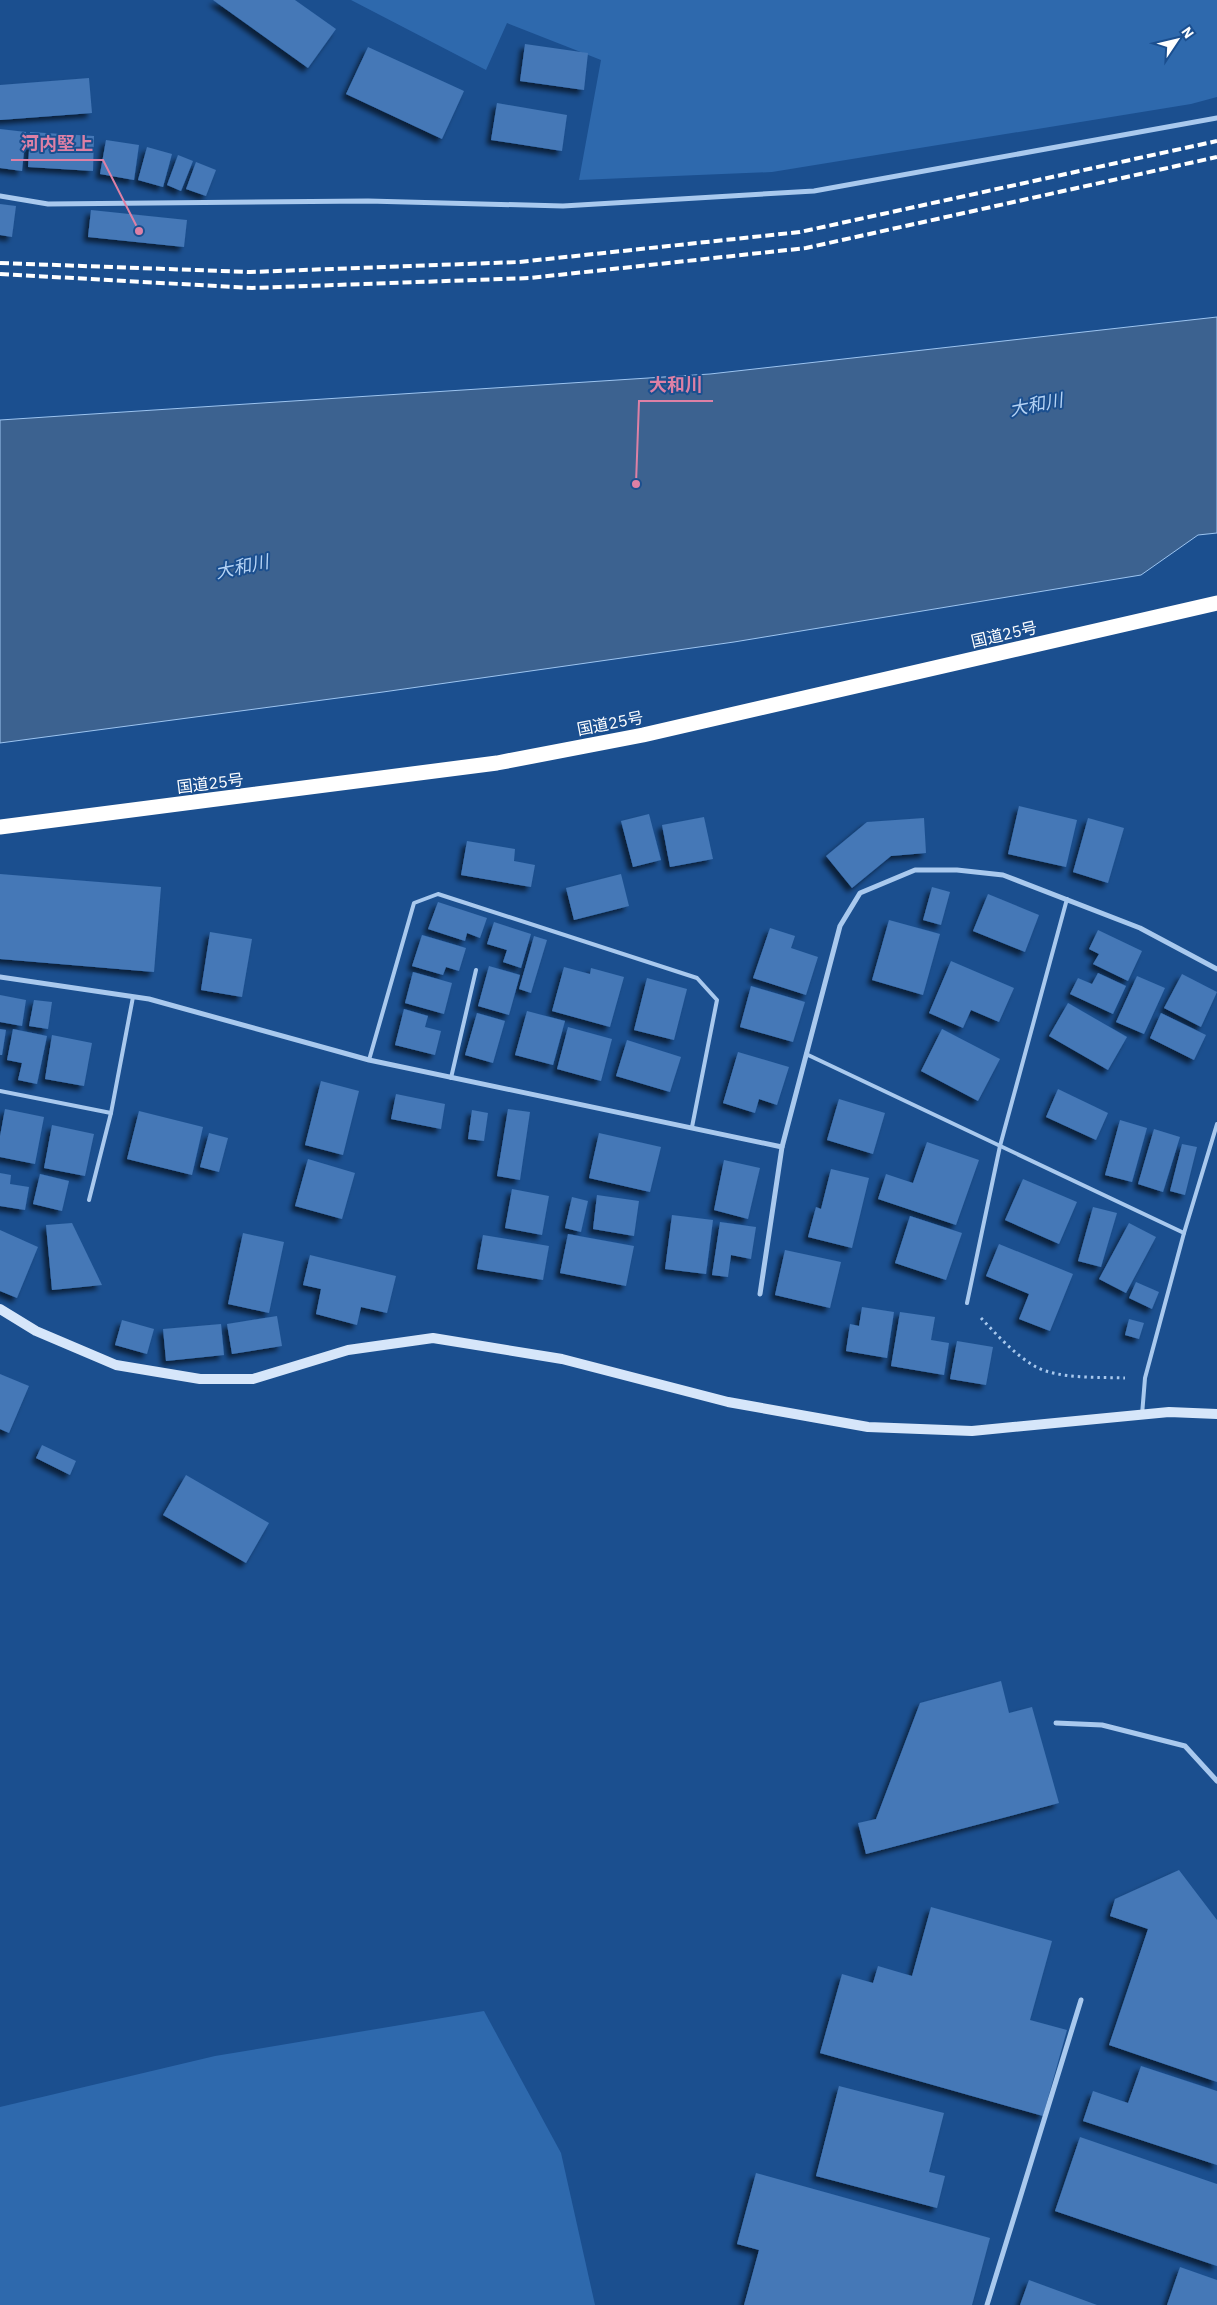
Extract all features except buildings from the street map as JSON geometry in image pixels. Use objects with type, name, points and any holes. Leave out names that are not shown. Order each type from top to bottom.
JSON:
[{"type":"highway","name":"国道25号","points":[[0,827],[497,764],[643,734],[1217,602]]},
{"type":"street","points":[[0,196],[48,204],[368,201],[563,206],[814,191],[1217,118]]},
{"type":"street","points":[[760,1294],[782,1147],[840,926],[860,893],[915,870],[957,870],[1004,875],[1140,928],[1217,969]]},
{"type":"street","points":[[0,977],[149,999],[369,1060],[692,1126],[782,1147]]},
{"type":"street","points":[[0,1309],[36,1331],[116,1365],[200,1379],[254,1379],[348,1350],[433,1338],[562,1359],[728,1402],[868,1427],[972,1431],[1169,1412],[1217,1414]]},
{"type":"street","points":[[1056,1723],[1102,1725],[1185,1746],[1217,1781]]},
{"type":"street","points":[[987,2305],[1081,2000]]},
{"type":"lane","points":[[369,1060],[414,903],[438,894],[697,978],[718,1000],[692,1126]]},
{"type":"lane","points":[[967,1303],[1000,1146],[1066,898]]},
{"type":"lane","points":[[451,1078],[476,970]]},
{"type":"lane","points":[[89,1200],[111,1113],[133,997]]},
{"type":"lane","points":[[806,1054],[1184,1233]]},
{"type":"lane","points":[[0,1090],[111,1113]]},
{"type":"lane","points":[[1142,1415],[1146,1378],[1184,1233],[1217,1124]]},
{"type":"path","points":[[967,1303],[999,1338],[1037,1367],[1074,1376],[1146,1378]]},
{"type":"shaded area","points":[[351,0],[1217,0],[1217,97],[1191,104],[772,172],[579,180],[601,60],[507,23],[486,70]]},
{"type":"shaded area","points":[[484,2011],[561,2153],[595,2305],[0,2305],[0,2107],[215,2056]]},
{"type":"water","points":[[1217,317],[1217,533],[1198,535],[1141,575],[734,642],[383,692],[0,743],[0,420],[710,374]]},
{"type":"railway","points":[[0,263],[250,272],[519,262],[800,232],[1217,141]]},
{"type":"railway","points":[[0,274],[252,288],[530,278],[806,248],[1217,157]]},
{"type":"place","name":"河内堅上","points":[[139,231]]},
{"type":"place","name":"大和川","points":[[636,484]]}]
